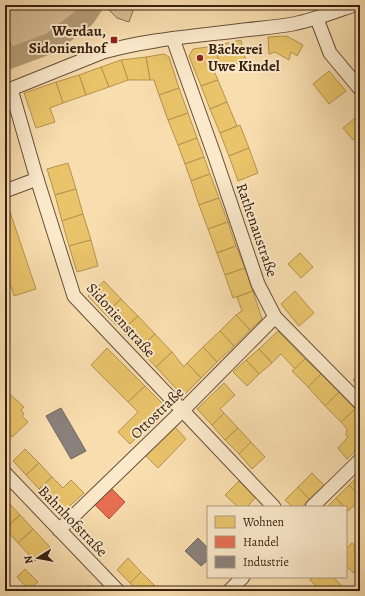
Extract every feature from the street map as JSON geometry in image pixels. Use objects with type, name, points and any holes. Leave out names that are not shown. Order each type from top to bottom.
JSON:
[{"type":"street","points":[[8,89],[103,52],[132,44],[291,24],[316,19],[354,5]]},
{"type":"street","points":[[316,19],[330,53],[360,89]]},
{"type":"street","name":"Rathenaustraße","points":[[173,39],[258,284],[275,317],[360,403]]},
{"type":"street","name":"Sidonienstraße","points":[[8,89],[74,296],[273,506]]},
{"type":"street","points":[[5,191],[37,179]]},
{"type":"street","name":"Ottostraße","points":[[59,530],[183,410],[275,317]]},
{"type":"street","points":[[313,506],[360,460]]},
{"type":"street","name":"Bahnhofstraße","points":[[8,481],[59,530],[118,591]]},
{"type":"street","points":[[229,591],[242,578]]},
{"type":"shaded area","points":[[5,5],[93,5],[85,17],[51,43],[13,57],[5,16]]},
{"type":"shaded area","points":[[104,5],[135,5],[129,22],[117,18]]},
{"type":"building: Wohnen","points":[[287,36],[303,45],[297,56],[291,52],[289,60],[275,52],[269,54],[268,37]]},
{"type":"building: Wohnen","points":[[241,40],[246,62],[220,67],[215,46]]},
{"type":"building: Wohnen","points":[[215,46],[220,67],[214,71],[218,80],[201,86],[189,56],[193,49]]},
{"type":"building: Wohnen","points":[[164,54],[169,57],[179,88],[159,95],[154,80],[150,80],[146,57]]},
{"type":"building: Wohnen","points":[[146,57],[150,80],[128,80],[121,60]]},
{"type":"building: Wohnen","points":[[121,60],[128,80],[109,87],[101,67]]},
{"type":"building: Wohnen","points":[[101,67],[109,87],[86,95],[79,75]]},
{"type":"building: Wohnen","points":[[329,71],[346,91],[329,104],[313,84]]},
{"type":"building: Wohnen","points":[[79,75],[86,95],[63,103],[56,82]]},
{"type":"building: Wohnen","points":[[218,80],[227,102],[210,109],[201,86]]},
{"type":"building: Wohnen","points":[[56,82],[63,103],[50,108],[55,122],[36,128],[24,93]]},
{"type":"building: Wohnen","points":[[179,88],[188,113],[168,120],[159,95]]},
{"type":"building: Wohnen","points":[[227,102],[237,126],[220,133],[210,109]]},
{"type":"building: Wohnen","points":[[188,113],[197,138],[178,145],[168,120]]},
{"type":"building: Wohnen","points":[[360,114],[360,134],[353,140],[343,128]]},
{"type":"building: Wohnen","points":[[240,125],[249,148],[229,156],[220,133]]},
{"type":"building: Wohnen","points":[[197,138],[204,157],[185,164],[178,145]]},
{"type":"building: Wohnen","points":[[249,148],[258,173],[238,181],[229,156]]},
{"type":"building: Wohnen","points":[[204,157],[210,174],[191,181],[185,164]]},
{"type":"building: Wohnen","points":[[68,163],[76,189],[55,195],[47,169]]},
{"type":"building: Wohnen","points":[[210,174],[219,198],[199,205],[191,181]]},
{"type":"building: Wohnen","points":[[76,189],[83,214],[62,221],[55,195]]},
{"type":"building: Wohnen","points":[[219,198],[228,222],[208,229],[199,205]]},
{"type":"building: Wohnen","points":[[7,203],[36,289],[14,296],[11,286],[5,288],[5,204]]},
{"type":"building: Wohnen","points":[[83,214],[91,240],[69,246],[62,221]]},
{"type":"building: Wohnen","points":[[228,222],[236,246],[217,253],[208,229]]},
{"type":"building: Wohnen","points":[[91,240],[98,266],[77,272],[69,246]]},
{"type":"building: Wohnen","points":[[236,246],[245,268],[225,275],[217,253]]},
{"type":"building: Wohnen","points":[[300,253],[313,267],[301,278],[288,264]]},
{"type":"building: Wohnen","points":[[245,268],[253,291],[233,298],[225,275]]},
{"type":"building: Wohnen","points":[[104,281],[121,299],[105,314],[88,296]]},
{"type":"building: Wohnen","points":[[253,291],[262,319],[250,330],[236,315],[242,311],[237,297]]},
{"type":"building: Wohnen","points":[[295,291],[314,313],[299,326],[281,304]]},
{"type":"building: Wohnen","points":[[121,299],[138,316],[122,331],[105,314]]},
{"type":"building: Wohnen","points":[[236,315],[250,330],[234,346],[220,331]]},
{"type":"building: Wohnen","points":[[138,316],[155,334],[139,349],[122,331]]},
{"type":"building: Wohnen","points":[[220,331],[234,346],[217,362],[203,347]]},
{"type":"building: Wohnen","points":[[278,331],[305,359],[295,369],[281,354],[272,363],[259,349]]},
{"type":"building: Wohnen","points":[[155,334],[172,352],[156,367],[139,349]]},
{"type":"building: Wohnen","points":[[203,347],[217,362],[201,378],[187,363]]},
{"type":"building: Wohnen","points":[[107,348],[145,386],[128,402],[91,365]]},
{"type":"building: Wohnen","points":[[259,349],[272,363],[259,374],[246,360]]},
{"type":"building: Wohnen","points":[[172,352],[184,367],[187,363],[201,378],[183,396],[156,367]]},
{"type":"building: Wohnen","points":[[305,359],[321,374],[308,387],[292,371]]},
{"type":"building: Wohnen","points":[[246,360],[259,374],[247,386],[233,372]]},
{"type":"building: Wohnen","points":[[360,373],[360,388],[353,380]]},
{"type":"building: Wohnen","points":[[321,374],[339,392],[325,406],[308,387]]},
{"type":"building: Wohnen","points":[[224,383],[235,395],[220,409],[224,413],[212,425],[197,409]]},
{"type":"building: Wohnen","points":[[145,386],[167,408],[130,444],[118,432],[138,412],[128,402]]},
{"type":"building: Wohnen","points":[[339,392],[355,409],[341,422],[325,406]]},
{"type":"building: Wohnen","points":[[11,395],[24,407],[21,410],[24,414],[22,416],[28,422],[12,437],[5,429],[5,401]]},
{"type":"building: Wohnen","points":[[355,409],[360,413],[360,447],[347,459],[338,448],[348,437],[346,435],[347,429],[341,422]]},
{"type":"building: Wohnen","points":[[224,413],[238,428],[225,440],[212,425]]},
{"type":"building: Wohnen","points":[[175,427],[186,439],[158,468],[146,456]]},
{"type":"building: Wohnen","points":[[238,428],[251,442],[239,454],[225,440]]},
{"type":"building: Wohnen","points":[[251,442],[265,457],[252,469],[239,454]]},
{"type":"building: Wohnen","points":[[25,449],[39,463],[26,475],[13,461]]},
{"type":"building: Wohnen","points":[[39,463],[52,477],[39,489],[26,475]]},
{"type":"building: Wohnen","points":[[312,473],[324,485],[309,499],[298,487]]},
{"type":"building: Wohnen","points":[[360,474],[360,496],[349,485]]},
{"type":"building: Wohnen","points":[[52,477],[63,488],[71,480],[84,493],[62,513],[39,489]]},
{"type":"building: Wohnen","points":[[239,481],[256,497],[248,506],[237,506],[225,495]]},
{"type":"building: Wohnen","points":[[349,485],[360,496],[360,500],[348,511],[347,506],[343,506],[336,498]]},
{"type":"building: Wohnen","points":[[298,487],[309,499],[303,506],[292,506],[285,500]]},
{"type":"building: Wohnen","points":[[336,498],[343,506],[328,506]]},
{"type":"building: Wohnen","points":[[7,501],[20,515],[5,529],[5,503]]},
{"type":"building: Wohnen","points":[[20,515],[33,529],[18,543],[5,529]]},
{"type":"building: Wohnen","points":[[33,529],[50,547],[35,561],[18,543]]},
{"type":"building: Wohnen","points":[[352,543],[360,551],[360,567],[354,573],[347,567],[347,548]]},
{"type":"building: Wohnen","points":[[128,558],[141,572],[130,583],[117,570]]},
{"type":"building: Wohnen","points":[[25,569],[38,582],[29,590],[17,577]]},
{"type":"building: Wohnen","points":[[141,572],[154,585],[148,591],[137,591],[130,583]]},
{"type":"building: Wohnen","points":[[312,578],[334,578],[343,587],[339,591],[321,591],[310,580]]},
{"type":"building: Wohnen","points":[[88,585],[93,591],[82,591]]},
{"type":"building: Wohnen","points":[[154,585],[160,591],[148,591]]},
{"type":"building: Handel","points":[[110,487],[125,502],[109,519],[94,504]]},
{"type":"building: Industrie","points":[[61,408],[86,451],[71,459],[46,416]]},
{"type":"building: Industrie","points":[[198,538],[207,547],[207,561],[201,566],[185,551]]},
{"type":"waterway","points":[[5,60],[51,43],[85,17],[93,5]]},
{"type":"place","name":"Werdau, Sidonienhof","points":[[114,40]]},
{"type":"place","name":"Bäckerei Uwe Kindel","points":[[200,58]]}]
